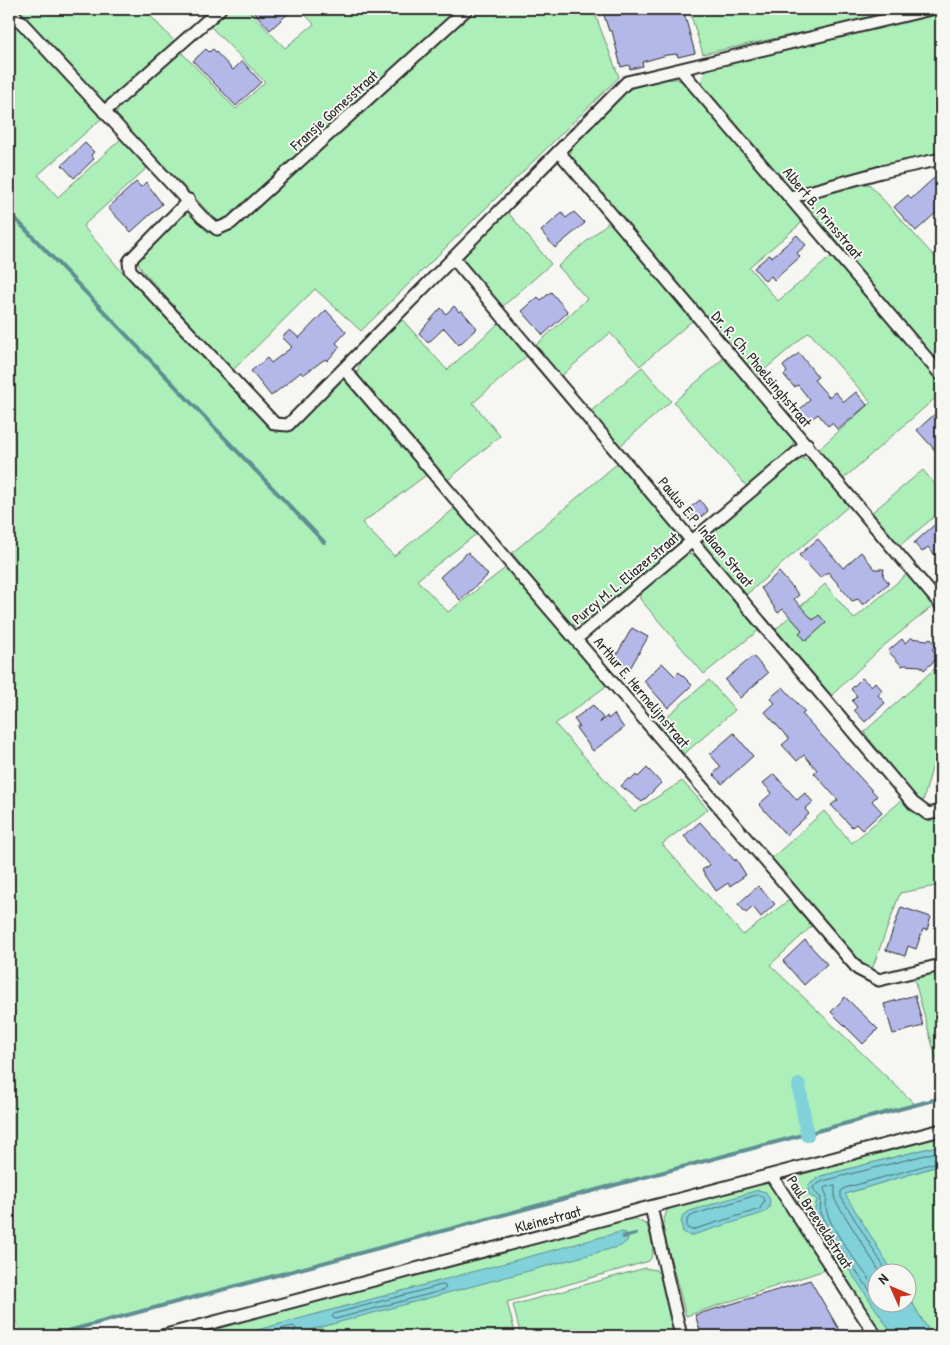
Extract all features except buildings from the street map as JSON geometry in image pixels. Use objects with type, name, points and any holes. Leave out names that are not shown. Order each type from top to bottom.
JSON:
[{"type":"street","points":[[104,112],[220,9]]},
{"type":"street","name":"Fransje Gomesstraat","points":[[188,200],[217,229],[231,223],[467,9]]},
{"type":"street","points":[[9,10],[188,200],[131,259],[129,262],[130,270],[275,424],[288,425],[627,82],[930,9]]},
{"type":"street","name":"Albert B. Prinsstraat","points":[[681,70],[791,197],[941,376]]},
{"type":"street","name":"Dr. R. Ch. Phoelsinghstraat","points":[[559,152],[941,605]]},
{"type":"street","points":[[791,197],[881,172],[941,159]]},
{"type":"street","name":"Paulus E.P. Indiaan Straat","points":[[453,258],[693,540],[913,803],[928,814],[941,811]]},
{"type":"street","name":"Arthur E. Hermelijnstraat","points":[[344,369],[858,969],[879,980],[941,965]]},
{"type":"street","name":"Purcy M. L. Eliazerstraat","points":[[576,639],[807,444]]},
{"type":"street","name":"Kleinestraat","points":[[162,1336],[941,1130]]},
{"type":"street","name":"Paul Breeveldstraat","points":[[771,1175],[876,1336]]},
{"type":"street","points":[[651,1207],[681,1336]]},
{"type":"green space","points":[[13,9],[92,9],[94,11],[97,9],[144,9],[174,41],[107,101],[99,100]]},
{"type":"green space","points":[[227,9],[247,9],[285,48],[314,24],[300,9],[461,9],[229,220],[219,223],[116,116],[119,106],[180,51],[236,109],[265,82],[209,25]]},
{"type":"green space","points":[[473,9],[593,9],[619,77],[361,331],[315,289],[232,371],[142,270],[138,263],[140,254],[188,208],[205,230],[214,235],[225,233],[243,222]]},
{"type":"green space","points":[[689,9],[871,9],[874,17],[703,54]]},
{"type":"green space","points":[[941,11],[941,155],[796,191],[791,190],[703,86],[703,75],[710,67]]},
{"type":"green space","points":[[9,16],[103,117],[38,175],[58,197],[123,137],[149,166],[83,226],[117,266],[276,433],[292,427],[343,380],[348,379],[429,473],[362,523],[394,556],[458,506],[479,532],[417,580],[448,612],[508,566],[609,684],[555,724],[634,812],[682,781],[708,809],[662,844],[743,935],[789,900],[812,926],[770,965],[916,1105],[49,1336],[22,1336],[9,1300]]},
{"type":"green space","points":[[664,79],[677,79],[686,84],[805,220],[749,267],[778,301],[833,255],[941,383],[941,393],[842,480],[817,451],[871,402],[809,332],[756,377],[570,160],[570,152],[573,145],[619,97],[632,88]]},
{"type":"green space","points":[[856,184],[869,184],[941,264],[941,366],[809,208],[808,201],[812,196]]},
{"type":"green space","points":[[506,210],[551,264],[502,307],[469,270],[465,263],[464,255]]},
{"type":"green space","points":[[610,221],[693,320],[640,366],[610,333],[560,377],[535,346],[587,299],[558,266]]},
{"type":"green space","points":[[400,317],[447,370],[499,323],[528,355],[473,403],[500,436],[448,480],[358,376],[358,368],[366,351]]},
{"type":"green space","points":[[726,356],[792,435],[795,448],[749,489],[674,402]]},
{"type":"green space","points":[[642,367],[671,401],[620,446],[591,411]]},
{"type":"green space","points":[[803,459],[818,463],[851,504],[746,595],[704,547],[704,539],[709,531],[794,461]]},
{"type":"green space","points":[[619,462],[675,528],[681,541],[677,548],[586,623],[576,626],[570,624],[512,553]]},
{"type":"green space","points":[[923,470],[941,492],[941,511],[898,547],[870,514]]},
{"type":"green space","points":[[689,554],[696,556],[759,630],[704,674],[640,599],[640,592],[681,556]]},
{"type":"green space","points":[[907,574],[934,605],[881,648],[831,696],[776,629],[825,584],[854,619]]},
{"type":"green space","points":[[941,663],[941,736],[923,801],[914,797],[864,732]]},
{"type":"green space","points":[[709,680],[735,710],[684,754],[658,724]]},
{"type":"green space","points":[[902,800],[919,816],[928,818],[941,816],[941,885],[900,893],[871,972],[860,965],[771,859],[824,811],[852,843]]},
{"type":"green space","points":[[941,970],[941,1076],[914,978]]},
{"type":"green space","points":[[941,1134],[941,1145],[821,1176],[812,1181],[817,1199],[868,1293],[868,1312],[878,1312],[894,1336],[883,1336],[794,1195],[793,1182],[803,1172]]},
{"type":"green space","points":[[941,1165],[941,1336],[932,1336],[918,1312],[918,1262],[887,1262],[844,1194]]},
{"type":"green space","points":[[764,1183],[772,1185],[828,1269],[686,1316],[662,1226],[667,1210],[675,1206]]},
{"type":"green space","points":[[633,1217],[647,1225],[653,1249],[649,1261],[507,1302],[516,1336],[375,1336],[374,1334],[169,1336]]},
{"type":"green space","points":[[645,1268],[656,1270],[660,1275],[676,1336],[521,1336],[513,1305]]},
{"type":"water","points":[[941,1145],[941,1165],[845,1194],[887,1262],[868,1262],[868,1298],[829,1240],[814,1213],[817,1199],[810,1196],[807,1186],[821,1176]]},
{"type":"water","points":[[758,1190],[766,1192],[770,1200],[769,1208],[763,1213],[690,1236],[683,1232],[681,1222],[683,1215],[690,1211]]},
{"type":"water","points":[[620,1232],[626,1233],[628,1240],[621,1246],[288,1336],[235,1336]]},
{"type":"water","points":[[878,1312],[918,1312],[932,1336],[894,1336]]},
{"type":"waterway","points":[[9,212],[324,542]]},
{"type":"waterway","points":[[799,1085],[807,1135]]},
{"type":"waterway","points":[[49,1336],[941,1098]]},
{"type":"waterway","points":[[623,1237],[635,1234]]}]
